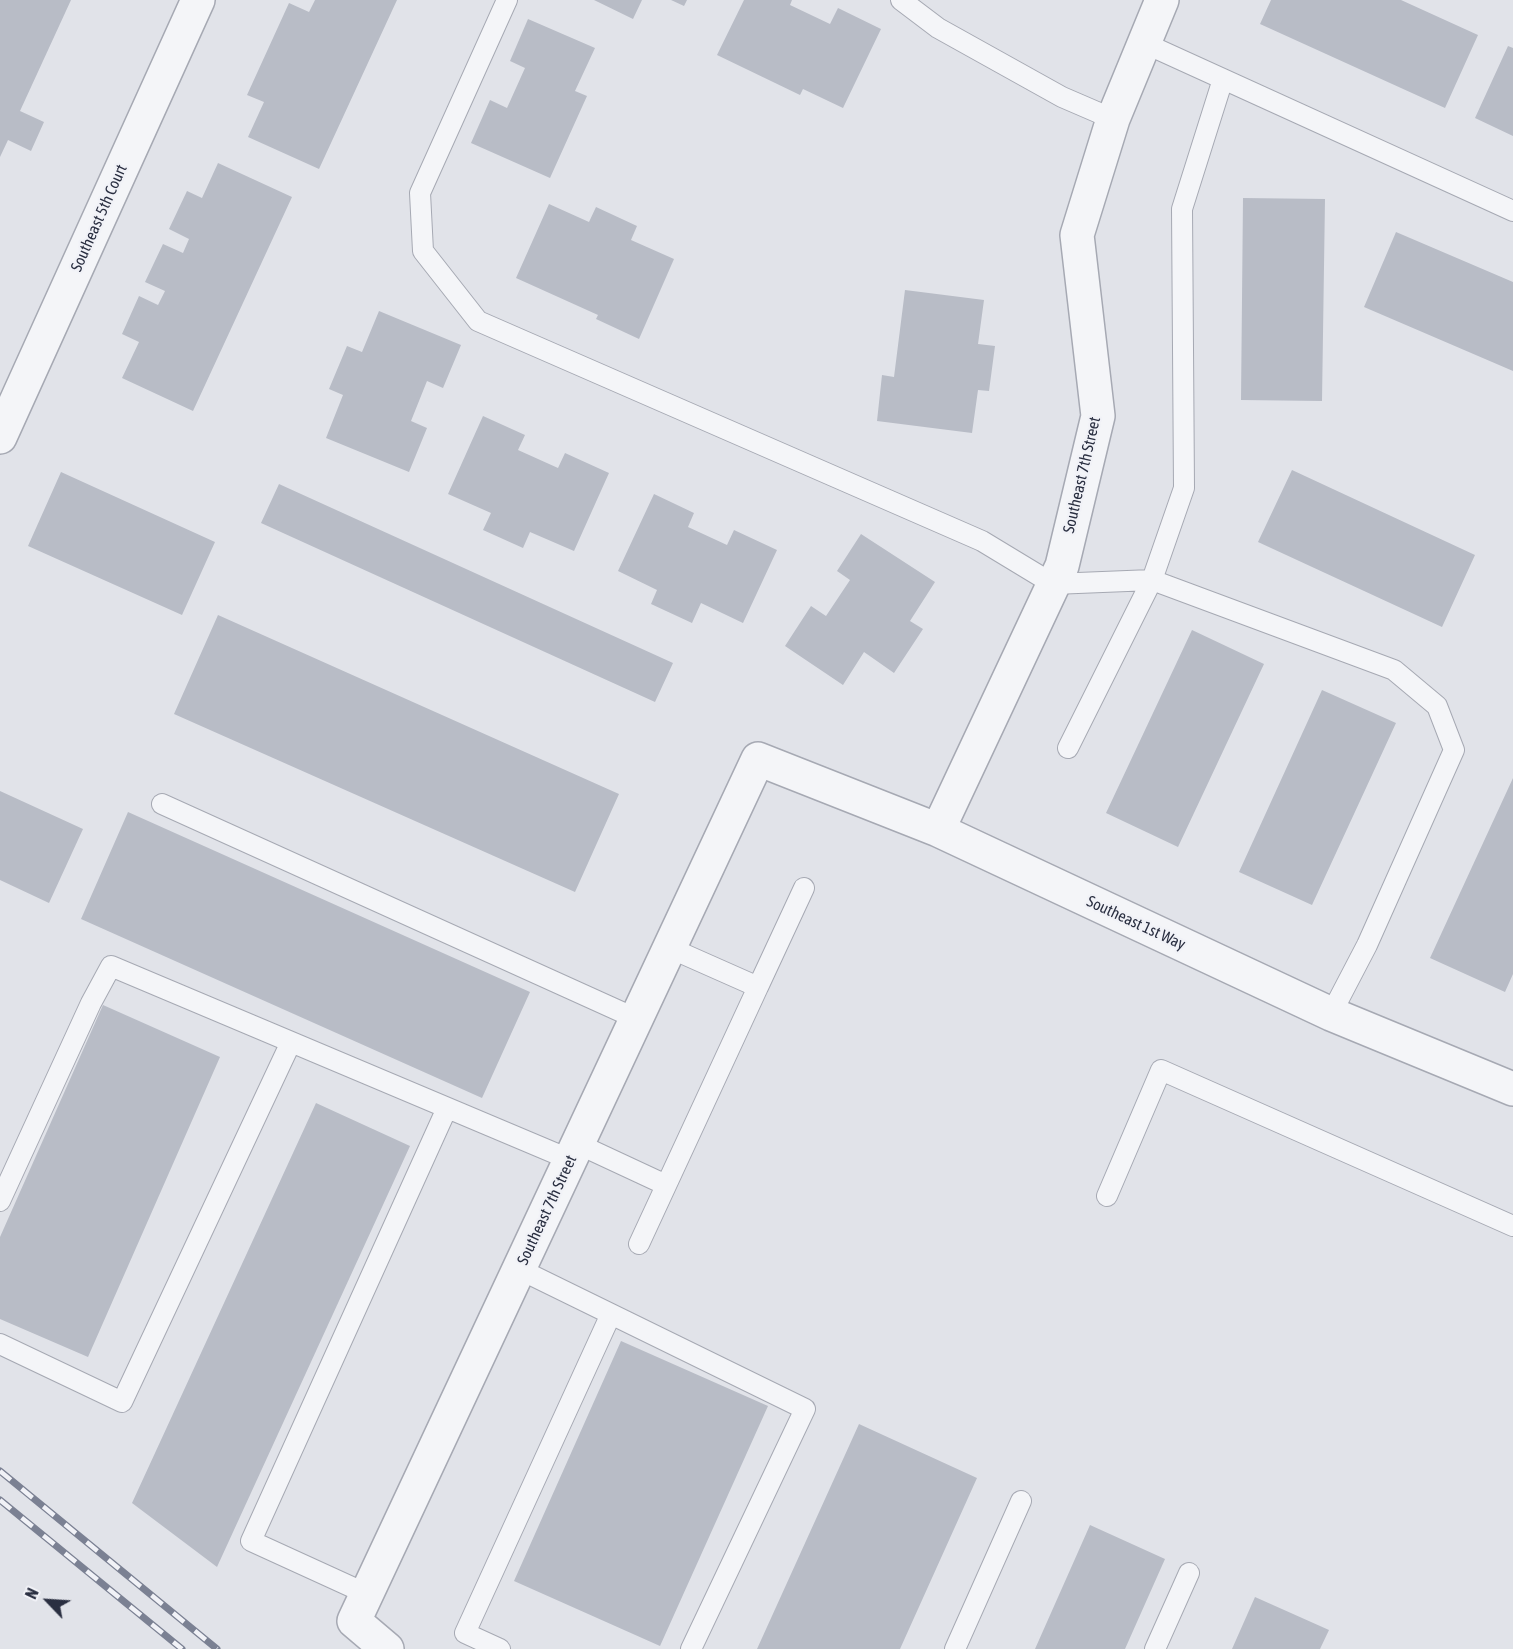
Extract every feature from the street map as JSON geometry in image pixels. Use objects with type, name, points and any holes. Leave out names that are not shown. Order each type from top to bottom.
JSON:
[{"type":"street","name":"Southeast 5th Court","points":[[0,437],[9,391],[198,0]]},
{"type":"street","name":"Southeast 7th Street","points":[[938,830],[1062,566],[1098,416],[1077,235],[1113,119],[1162,0]]},
{"type":"street","name":"Southeast 7th Street","points":[[387,1649],[354,1621],[759,759]]},
{"type":"street","name":"Southeast 1st Way","points":[[759,759],[938,830],[1331,1014],[1513,1089]]},
{"type":"lane","points":[[507,0],[420,193],[423,251],[478,321],[982,541],[1053,584],[1152,580],[1394,670],[1437,706],[1454,750],[1367,945],[1331,1014]]},
{"type":"lane","points":[[901,0],[938,28],[1062,97],[1113,119]]},
{"type":"lane","points":[[1144,44],[1513,211]]},
{"type":"lane","points":[[1068,748],[1152,580],[1184,488],[1182,209],[1222,79]]},
{"type":"lane","points":[[162,804],[637,1019]]},
{"type":"lane","points":[[639,1244],[804,888]]},
{"type":"lane","points":[[670,948],[758,987]]},
{"type":"lane","points":[[0,1201],[91,1003],[111,966],[447,1108],[666,1185]]},
{"type":"lane","points":[[0,1344],[122,1402],[291,1042]]},
{"type":"lane","points":[[1107,1196],[1161,1070],[1513,1226]]},
{"type":"lane","points":[[367,1594],[251,1541],[447,1108]]},
{"type":"lane","points":[[519,1269],[806,1409],[691,1649]]},
{"type":"lane","points":[[500,1649],[465,1633],[611,1314]]},
{"type":"lane","points":[[955,1649],[1021,1501]]},
{"type":"lane","points":[[1155,1649],[1189,1573]]},
{"type":"building","points":[[0,0],[71,0],[20,111],[44,122],[31,151],[8,140],[0,157]]},
{"type":"building","points":[[315,0],[397,0],[319,169],[248,137],[264,102],[247,95],[289,3],[309,12]]},
{"type":"building","points":[[594,0],[642,0],[633,19]]},
{"type":"building","points":[[671,0],[687,0],[684,6]]},
{"type":"building","points":[[744,0],[792,0],[790,5],[830,24],[838,8],[881,29],[843,108],[803,89],[800,95],[717,55]]},
{"type":"building","points":[[1271,0],[1401,0],[1478,35],[1445,108],[1260,24]]},
{"type":"building","points":[[528,19],[595,48],[575,91],[587,96],[550,178],[471,143],[490,100],[507,108],[525,68],[510,61]]},
{"type":"building","points":[[1508,46],[1513,48],[1513,136],[1475,118]]},
{"type":"building","points":[[218,163],[292,197],[193,411],[122,378],[139,342],[122,334],[139,296],[158,305],[165,291],[145,282],[163,244],[183,253],[189,239],[169,229],[187,191],[202,198]]},
{"type":"building","points":[[1243,198],[1325,199],[1322,401],[1241,400]]},
{"type":"building","points":[[549,204],[589,222],[596,207],[637,226],[631,240],[674,259],[639,339],[596,319],[598,315],[516,278]]},
{"type":"building","points":[[1396,232],[1513,282],[1513,371],[1364,307]]},
{"type":"building","points":[[905,290],[984,300],[978,344],[995,346],[989,391],[978,390],[972,433],[877,421],[882,375],[894,377]]},
{"type":"building","points":[[379,311],[461,345],[443,388],[427,381],[411,421],[427,428],[409,472],[326,438],[343,395],[329,389],[347,346],[362,352]]},
{"type":"building","points":[[483,416],[525,435],[518,450],[558,468],[565,453],[609,473],[574,551],[530,532],[523,548],[483,530],[491,513],[448,494]]},
{"type":"building","points":[[1292,470],[1475,555],[1442,627],[1258,542]]},
{"type":"building","points":[[61,472],[215,542],[182,615],[28,546]]},
{"type":"building","points":[[279,484],[673,663],[655,702],[261,523]]},
{"type":"building","points":[[654,494],[694,513],[688,527],[727,545],[734,530],[777,550],[743,623],[701,603],[692,623],[651,604],[657,590],[618,571]]},
{"type":"building","points":[[861,534],[935,582],[910,621],[923,629],[894,673],[864,652],[843,685],[785,646],[811,606],[826,616],[850,580],[837,571]]},
{"type":"building","points":[[218,615],[619,794],[575,892],[174,714]]},
{"type":"building","points":[[1192,630],[1264,664],[1178,847],[1106,813]]},
{"type":"building","points":[[1322,690],[1396,723],[1312,905],[1239,872]]},
{"type":"building","points":[[1513,778],[1513,974],[1505,992],[1430,958]]},
{"type":"building","points":[[0,791],[83,829],[49,903],[0,880]]},
{"type":"building","points":[[128,812],[530,992],[482,1098],[81,919]]},
{"type":"building","points":[[103,1005],[220,1057],[88,1357],[0,1319],[0,1237]]},
{"type":"building","points":[[316,1103],[410,1146],[217,1567],[132,1503]]},
{"type":"building","points":[[621,1341],[768,1406],[660,1646],[514,1581]]},
{"type":"building","points":[[859,1424],[977,1478],[900,1649],[757,1649]]},
{"type":"building","points":[[1090,1525],[1165,1559],[1125,1649],[1035,1649]]},
{"type":"building","points":[[1255,1597],[1329,1630],[1320,1649],[1232,1649]]},
{"type":"railway","points":[[0,1471],[217,1649]]},
{"type":"railway","points":[[0,1500],[182,1649]]}]
